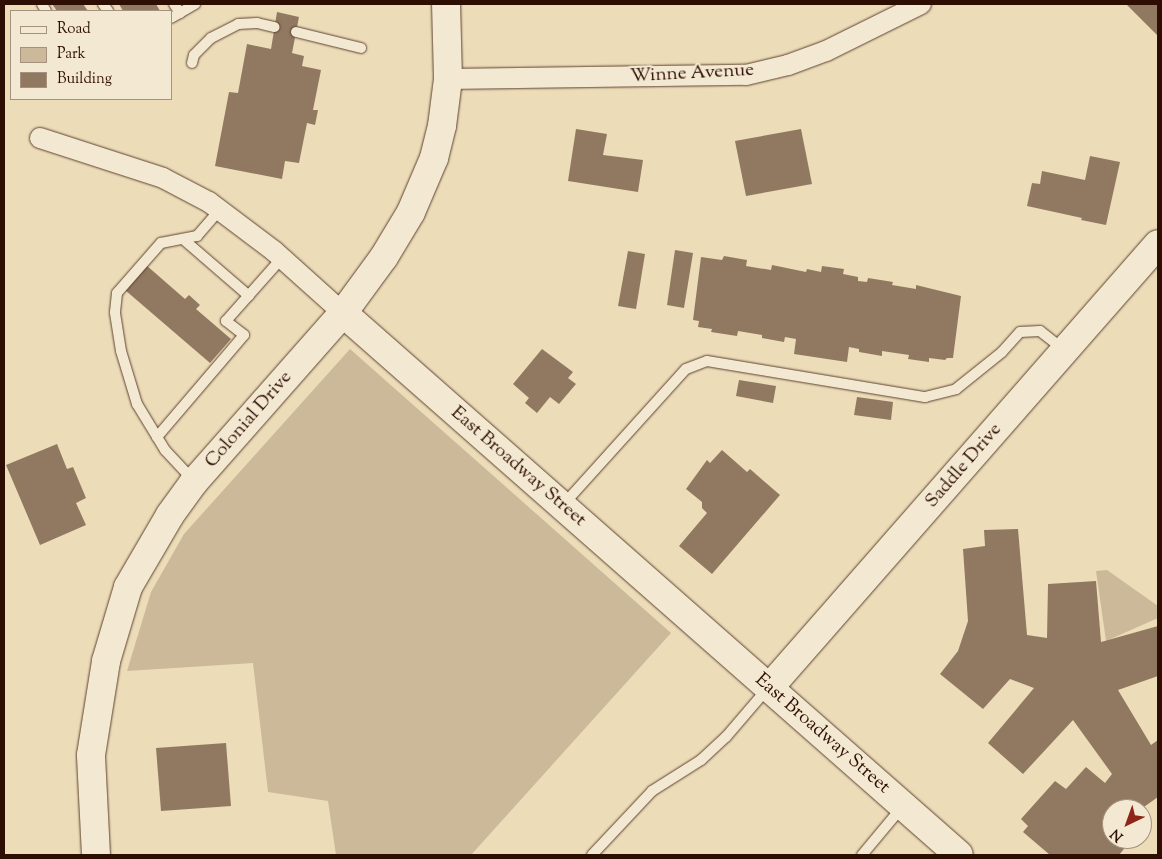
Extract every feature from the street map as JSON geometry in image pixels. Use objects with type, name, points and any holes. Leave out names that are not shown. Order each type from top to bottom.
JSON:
[{"type":"street","name":"Colonial Drive","points":[[96,855],[91,755],[106,661],[128,587],[170,515],[194,482],[344,313],[384,257],[415,203],[434,158],[442,126],[448,79],[446,4]]},
{"type":"street","name":"Winne Avenue","points":[[448,79],[746,74],[788,65],[826,51],[922,4]]},
{"type":"street","name":"East Broadway Street","points":[[40,138],[163,178],[220,210],[282,258],[959,855]]},
{"type":"street","name":"Saddle Drive","points":[[769,688],[1158,244]]},
{"type":"lane","points":[[175,12],[195,4]]},
{"type":"lane","points":[[192,62],[194,55],[210,38],[238,24],[258,23],[275,26]]},
{"type":"lane","points":[[296,32],[361,48]]},
{"type":"lane","points":[[194,482],[165,450],[136,404],[121,351],[116,312],[117,293],[161,243],[197,236],[220,210]]},
{"type":"lane","points":[[183,238],[249,296]]},
{"type":"lane","points":[[157,437],[244,335],[226,321],[282,258]]},
{"type":"lane","points":[[563,506],[686,368],[707,361],[925,397],[956,389],[1002,352],[1020,332],[1040,331],[1066,351]]},
{"type":"lane","points":[[592,855],[652,791],[701,760],[726,737],[769,688]]},
{"type":"lane","points":[[862,855],[904,806]]},
{"type":"green space","points":[[350,349],[671,633],[471,855],[336,855],[328,801],[268,792],[253,663],[127,671],[151,592],[184,534]]},
{"type":"green space","points":[[1107,570],[1158,606],[1158,618],[1106,641],[1096,571]]},
{"type":"building","points":[[52,4],[83,4],[87,10],[56,10]]},
{"type":"building","points":[[119,4],[156,4],[159,10],[122,10]]},
{"type":"building","points":[[1126,4],[1158,4],[1158,36]]},
{"type":"building","points":[[277,12],[299,17],[292,53],[304,56],[302,66],[321,70],[313,110],[318,110],[315,125],[307,123],[299,163],[285,161],[282,179],[215,166],[229,92],[238,93],[247,44],[271,49]]},
{"type":"building","points":[[576,129],[607,134],[603,155],[643,160],[638,192],[568,181]]},
{"type":"building","points":[[801,129],[812,184],[746,196],[735,141]]},
{"type":"building","points":[[1090,156],[1120,162],[1106,225],[1027,206],[1032,183],[1040,184],[1042,171],[1085,180]]},
{"type":"building","points":[[675,250],[693,253],[684,308],[667,305]]},
{"type":"building","points":[[628,251],[645,254],[636,309],[618,306]]},
{"type":"building","points":[[724,256],[747,260],[746,266],[771,270],[772,265],[806,272],[807,269],[821,272],[822,266],[844,269],[843,274],[858,277],[858,281],[867,282],[868,278],[893,282],[892,285],[916,289],[916,285],[961,296],[953,358],[945,360],[929,358],[929,362],[908,359],[909,355],[882,351],[882,356],[859,352],[859,349],[849,347],[847,362],[794,354],[796,339],[785,337],[784,342],[762,338],[762,335],[738,331],[737,336],[711,332],[712,329],[698,327],[699,321],[693,320],[701,257],[722,260]]},
{"type":"building","points":[[146,265],[185,299],[189,295],[200,305],[196,309],[231,339],[210,363],[125,290]]},
{"type":"building","points":[[542,349],[573,372],[568,378],[576,384],[559,404],[550,397],[537,413],[525,403],[529,398],[513,384]]},
{"type":"building","points":[[739,380],[776,386],[773,403],[736,396]]},
{"type":"building","points":[[857,397],[893,402],[891,420],[854,415]]},
{"type":"building","points":[[57,444],[67,469],[73,467],[86,498],[76,503],[86,525],[40,545],[6,465]]},
{"type":"building","points":[[722,450],[747,472],[750,469],[780,495],[712,574],[679,546],[707,513],[702,508],[702,502],[686,489],[707,460],[710,463]]},
{"type":"building","points":[[1018,529],[1027,635],[1047,638],[1048,584],[1096,581],[1101,642],[1158,626],[1158,676],[1118,690],[1151,745],[1158,740],[1158,797],[1152,801],[1152,799],[1102,799],[1102,849],[1124,849],[1119,855],[1050,855],[1023,832],[1028,826],[1021,819],[1055,781],[1066,789],[1086,767],[1105,783],[1112,774],[1073,720],[1023,774],[988,743],[1034,688],[1010,679],[983,709],[940,674],[958,651],[968,621],[963,549],[985,546],[984,530]]},
{"type":"building","points":[[226,743],[231,806],[161,811],[156,748]]}]
